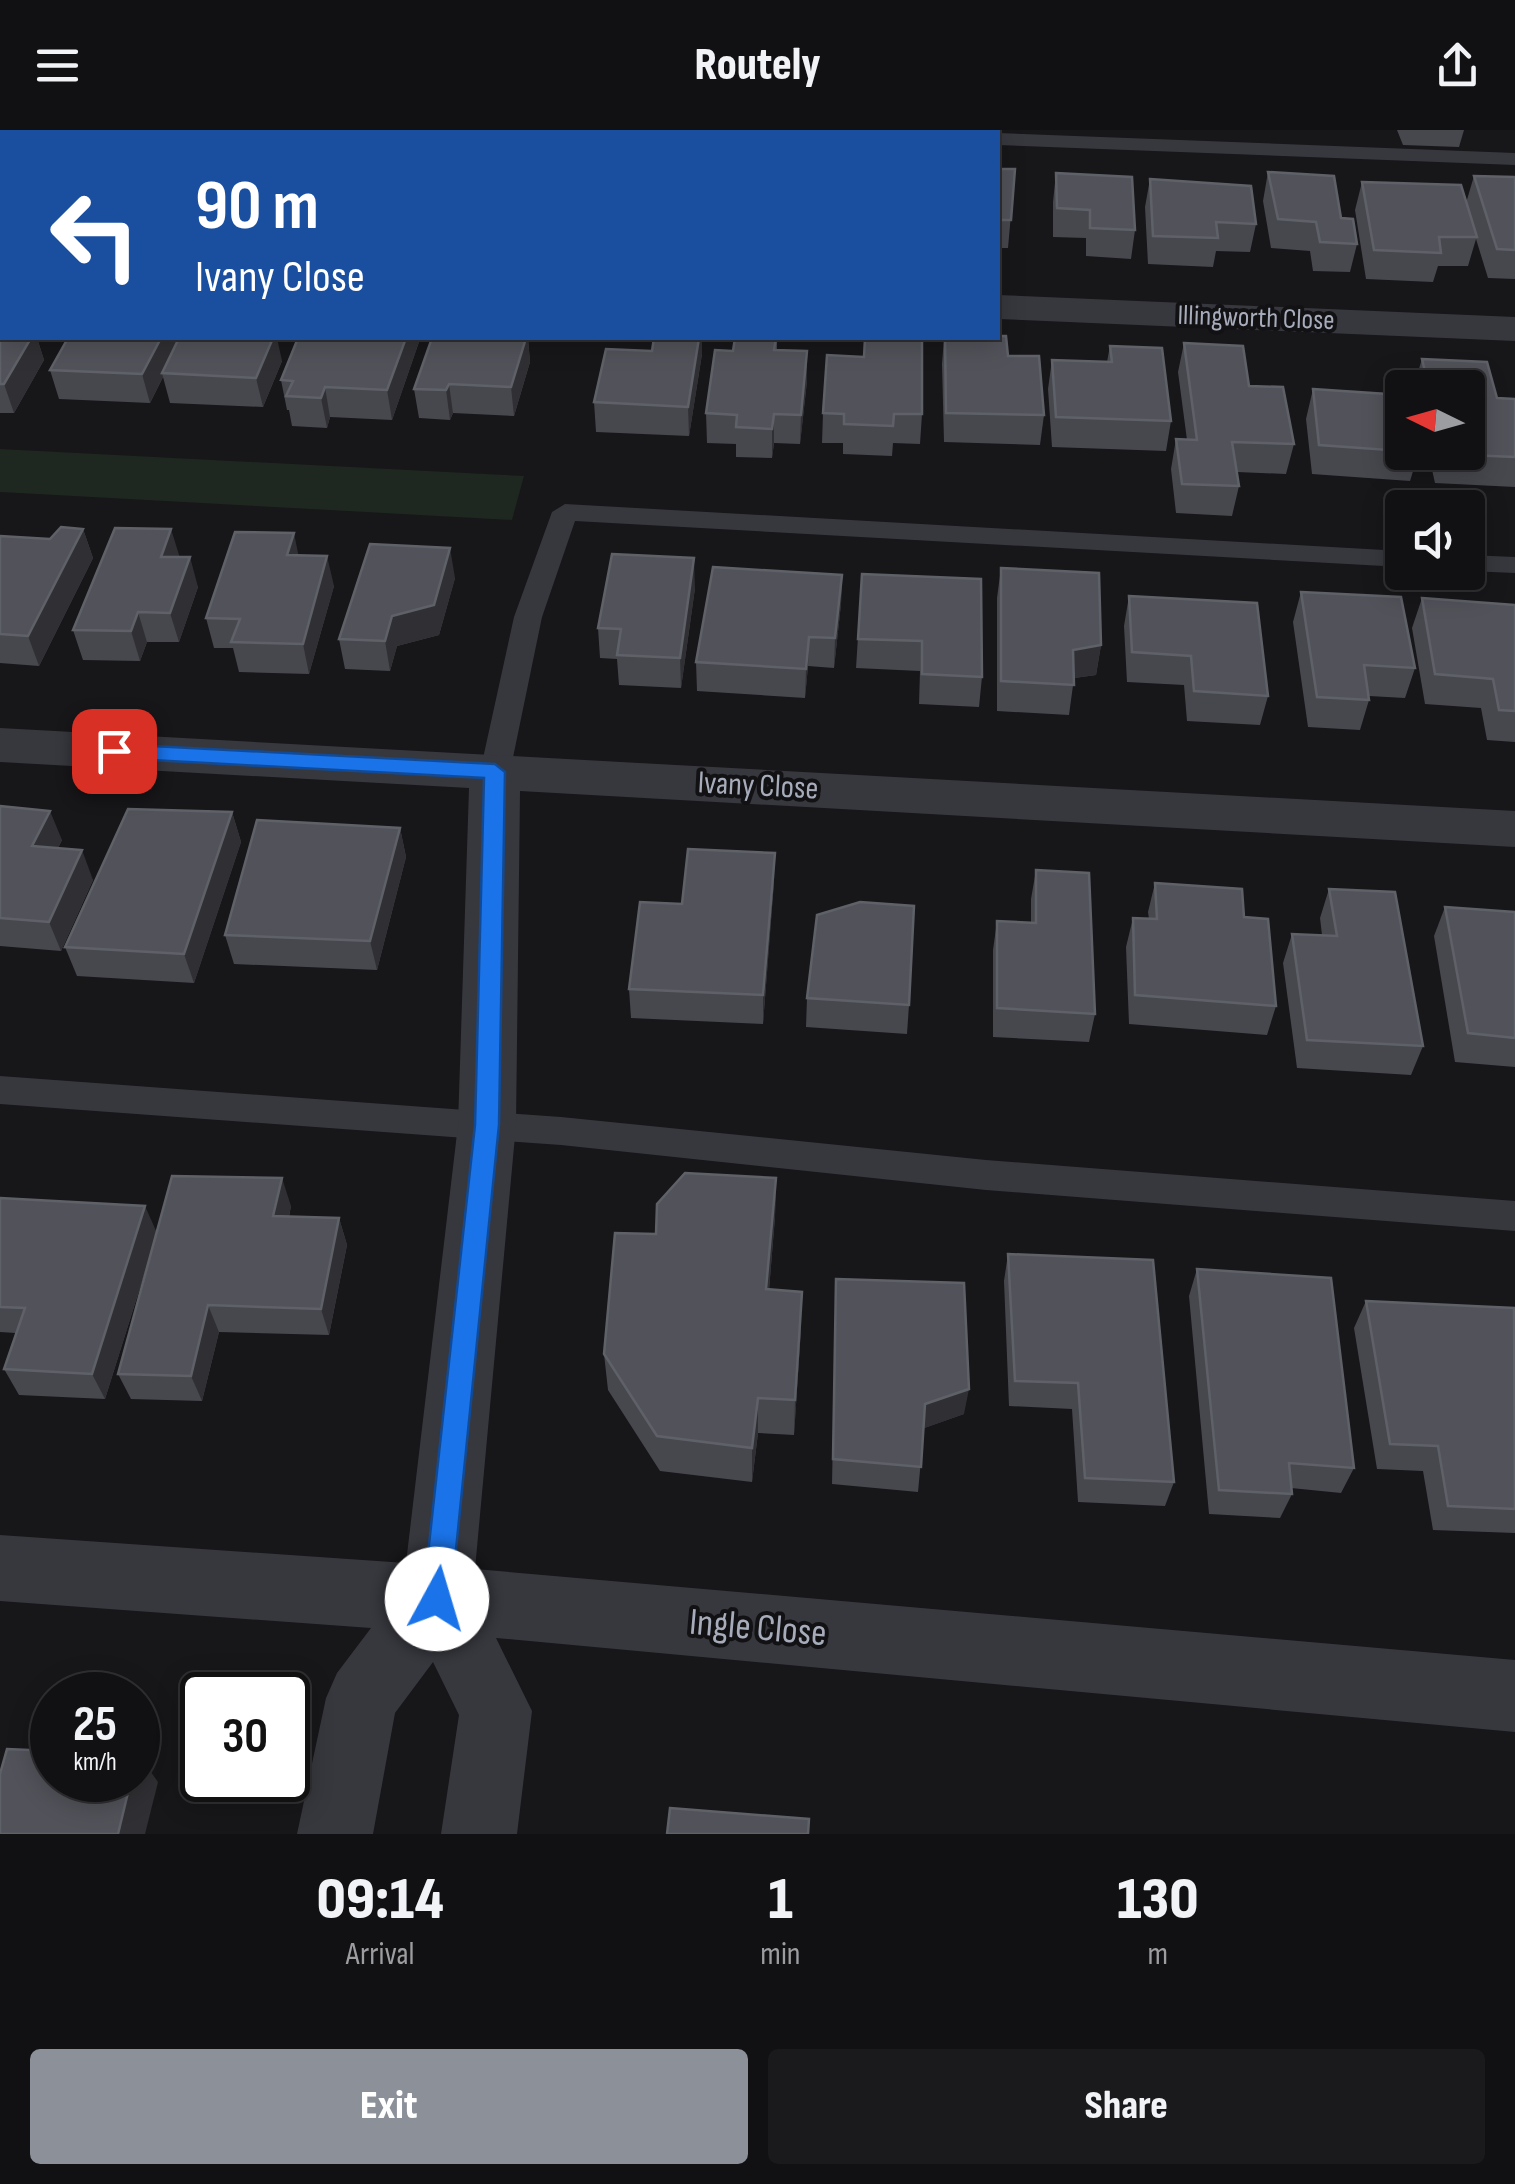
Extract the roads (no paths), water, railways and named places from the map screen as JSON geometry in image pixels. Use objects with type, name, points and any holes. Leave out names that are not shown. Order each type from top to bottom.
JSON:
[{"type":"street","name":"Illingworth Close","points":[[1000,307],[1515,329]]},
{"type":"street","name":"Ivany Close","points":[[0,744],[1515,829]]},
{"type":"street","points":[[336,1834],[362,1698],[437,1599],[487,1125],[495,772]]},
{"type":"street","name":"Ingle Close","points":[[0,1568],[437,1599],[1515,1696]]},
{"type":"street","points":[[437,1599],[496,1711],[479,1834]]},
{"type":"lane","points":[[1000,138],[1292,140],[1515,160]]},
{"type":"lane","points":[[495,772],[528,618],[565,512],[1385,558]]},
{"type":"lane","points":[[1485,563],[1515,565]]},
{"type":"lane","points":[[0,1090],[487,1125],[986,1175],[1515,1216]]}]
